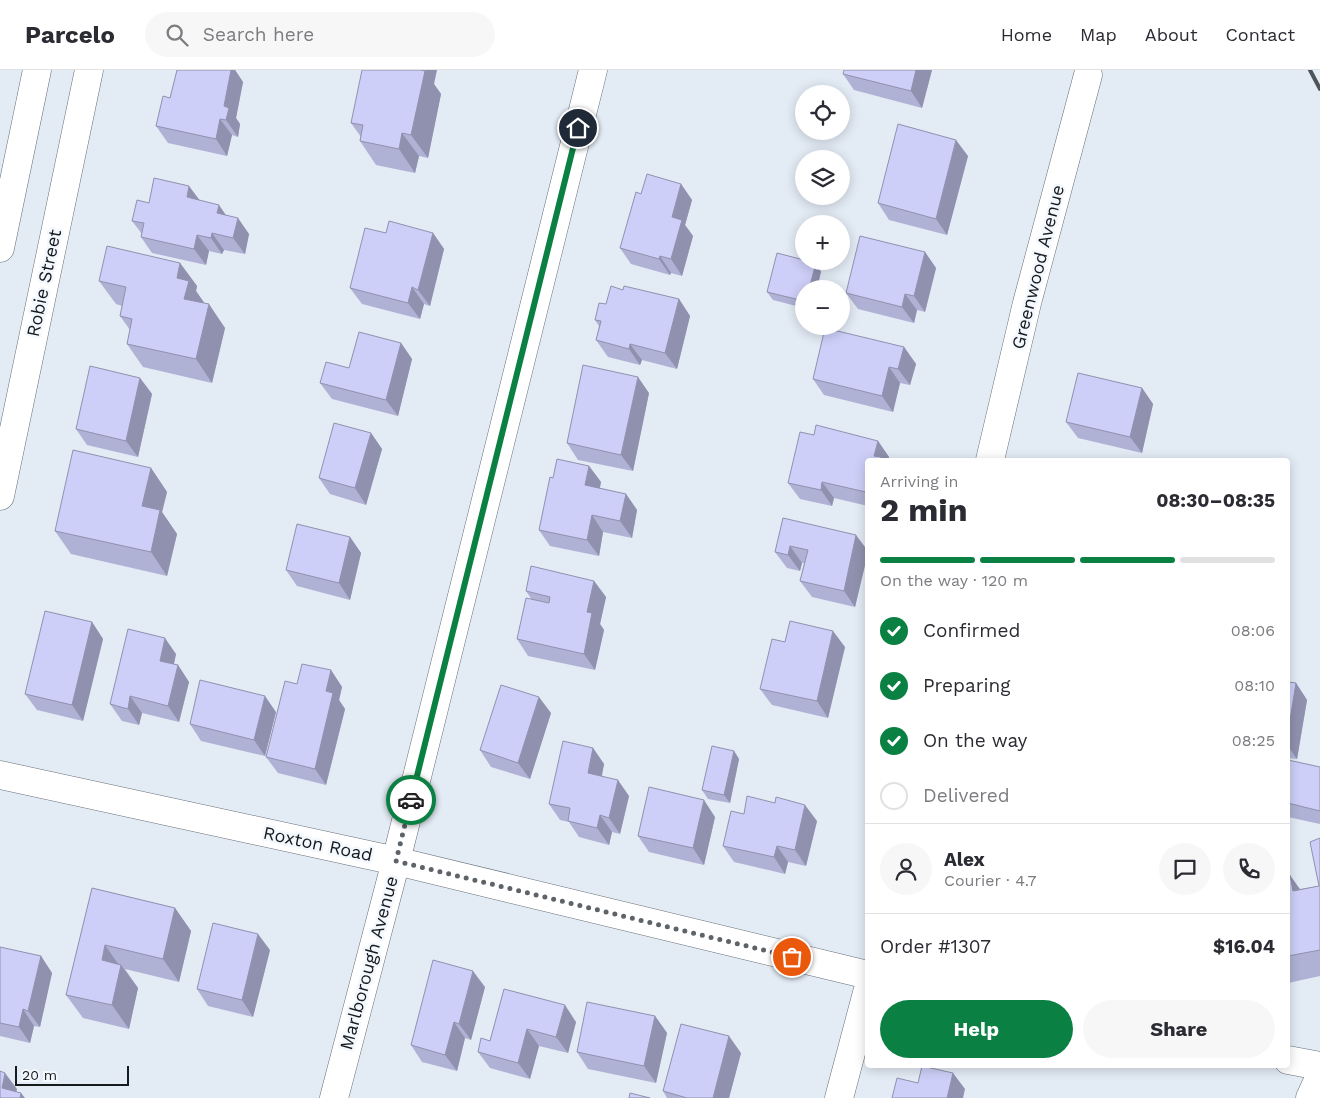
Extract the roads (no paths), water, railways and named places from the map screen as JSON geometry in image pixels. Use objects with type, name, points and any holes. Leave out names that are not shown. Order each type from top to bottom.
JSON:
[{"type":"street","points":[[0,248],[37,70]]},
{"type":"street","name":"Robie Street","points":[[0,496],[89,70]]},
{"type":"street","name":"Marlborough Avenue","points":[[334,1098],[396,861],[593,70]]},
{"type":"street","name":"Greenwood Avenue","points":[[990,458],[1027,302],[1088,75]]},
{"type":"street","name":"Roxton Road","points":[[0,775],[396,861],[865,974]]},
{"type":"street","points":[[840,1098],[865,1001]]},
{"type":"street","points":[[1290,1060],[1320,1066]]},
{"type":"street","points":[[1310,1098],[1320,1076]]},
{"type":"railway","points":[[1310,70],[1320,89]]}]
